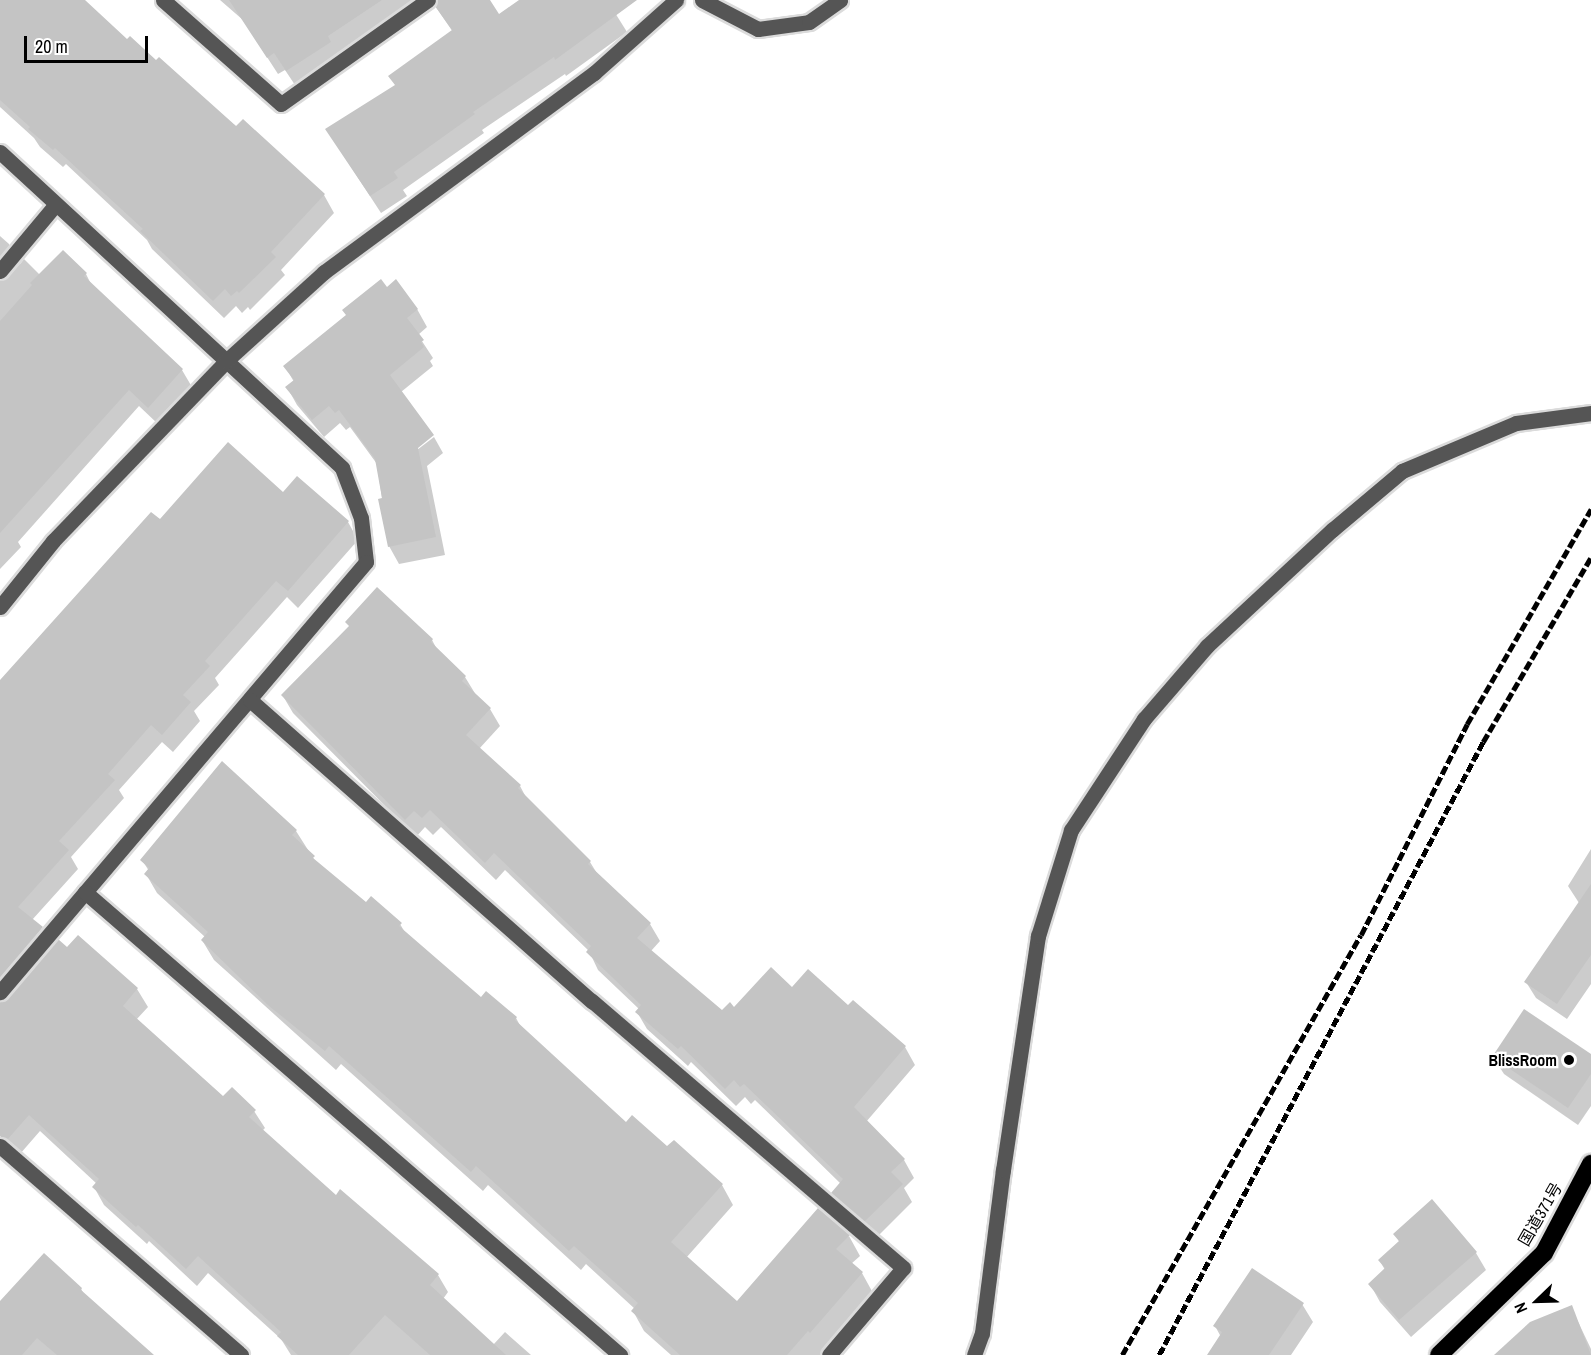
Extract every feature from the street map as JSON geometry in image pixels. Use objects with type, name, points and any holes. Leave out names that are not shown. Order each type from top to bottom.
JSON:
[{"type":"highway","name":"国道371号","points":[[1440,1355],[1544,1253],[1591,1164]]},
{"type":"street","points":[[163,0],[281,104],[428,0]]},
{"type":"street","points":[[0,607],[53,541],[226,361],[324,272],[594,73],[676,0]]},
{"type":"street","points":[[702,0],[758,29],[809,21],[840,0]]},
{"type":"street","points":[[0,153],[342,468],[361,518],[366,562],[0,992]]},
{"type":"street","points":[[0,271],[56,204]]},
{"type":"street","points":[[974,1355],[982,1333],[1003,1170],[1038,936],[1071,830],[1144,719],[1207,646],[1332,530],[1402,471],[1516,423],[1591,413]]},
{"type":"street","points":[[250,700],[592,1001],[903,1268],[830,1355]]},
{"type":"street","points":[[85,892],[620,1355]]},
{"type":"street","points":[[0,1146],[241,1355]]},
{"type":"building","points":[[0,0],[85,0],[127,39],[130,36],[156,60],[159,57],[236,126],[243,119],[325,194],[271,252],[276,257],[239,293],[237,291],[231,296],[225,289],[213,301],[140,231],[143,229],[55,148],[53,150],[28,129],[30,127],[0,100]]},
{"type":"building","points":[[229,0],[382,0],[328,36],[331,42],[286,71],[274,53],[267,58]]},
{"type":"building","points":[[438,0],[490,0],[499,14],[519,0],[637,0],[555,60],[554,57],[473,112],[475,114],[394,172],[398,178],[370,196],[325,129],[395,85],[388,76],[452,30],[435,6]]},
{"type":"building","points":[[63,250],[87,273],[84,276],[183,369],[148,408],[129,390],[0,533],[0,321],[32,285],[30,283]]},
{"type":"building","points":[[381,279],[387,287],[396,279],[418,309],[407,318],[424,340],[421,342],[424,347],[390,375],[434,435],[418,448],[436,537],[388,547],[378,499],[382,498],[375,459],[339,410],[335,413],[329,406],[312,420],[285,387],[294,380],[283,366],[346,315],[342,310]]},
{"type":"building","points":[[228,442],[283,492],[297,476],[349,521],[288,591],[276,581],[205,661],[210,666],[183,695],[191,702],[162,735],[151,725],[108,774],[115,780],[59,841],[69,850],[18,907],[43,927],[0,977],[0,680],[151,512],[160,519]]},
{"type":"building","points":[[377,587],[433,639],[431,642],[466,676],[462,681],[491,708],[466,735],[521,785],[518,788],[591,861],[588,864],[651,923],[637,938],[722,1010],[730,1002],[734,1007],[771,967],[792,987],[808,969],[848,1005],[853,1000],[906,1046],[854,1107],[905,1159],[891,1172],[903,1184],[864,1222],[831,1193],[843,1179],[744,1084],[740,1087],[734,1080],[725,1089],[681,1046],[678,1049],[635,1012],[641,1005],[586,952],[591,946],[494,853],[485,863],[430,810],[422,818],[414,811],[405,820],[281,695],[349,626],[345,622]]},
{"type":"building","points":[[222,761],[297,830],[292,835],[315,856],[313,858],[366,902],[371,896],[402,923],[399,926],[481,997],[486,991],[517,1017],[515,1020],[626,1122],[632,1115],[667,1146],[674,1140],[723,1184],[671,1242],[737,1301],[818,1208],[850,1235],[836,1249],[863,1272],[810,1333],[808,1331],[787,1355],[680,1355],[631,1311],[638,1303],[574,1246],[569,1251],[476,1166],[471,1172],[329,1046],[325,1051],[269,1006],[201,940],[208,932],[144,874],[149,868],[140,860]]},
{"type":"building","points":[[1591,884],[1591,955],[1557,1004],[1524,982]]},
{"type":"building","points":[[78,935],[138,988],[123,1006],[223,1096],[232,1087],[256,1110],[249,1117],[336,1195],[340,1189],[439,1274],[430,1285],[506,1355],[430,1355],[385,1315],[349,1355],[298,1355],[277,1336],[281,1332],[198,1256],[186,1269],[138,1225],[136,1227],[92,1187],[99,1179],[29,1115],[7,1140],[0,1136],[0,1002],[7,998],[58,939],[67,947]]},
{"type":"building","points":[[1524,1009],[1591,1054],[1591,1074],[1568,1108],[1492,1057]]},
{"type":"building","points":[[1432,1199],[1477,1252],[1399,1320],[1368,1284],[1385,1268],[1378,1260],[1399,1241],[1393,1234]]},
{"type":"building","points":[[44,1253],[82,1288],[81,1290],[154,1355],[57,1355],[37,1338],[22,1355],[0,1355],[0,1301]]},
{"type":"building","points":[[1252,1268],[1304,1303],[1269,1355],[1207,1355],[1222,1332],[1213,1326]]},
{"type":"building","points":[[1572,1305],[1591,1355],[1494,1355],[1530,1322]]},
{"type":"railway","points":[[1122,1355],[1361,935],[1467,724],[1591,509]]},
{"type":"railway","points":[[1159,1355],[1483,742],[1591,557]]},
{"type":"place","name":"BlissRoom","points":[[1569,1060]]}]
